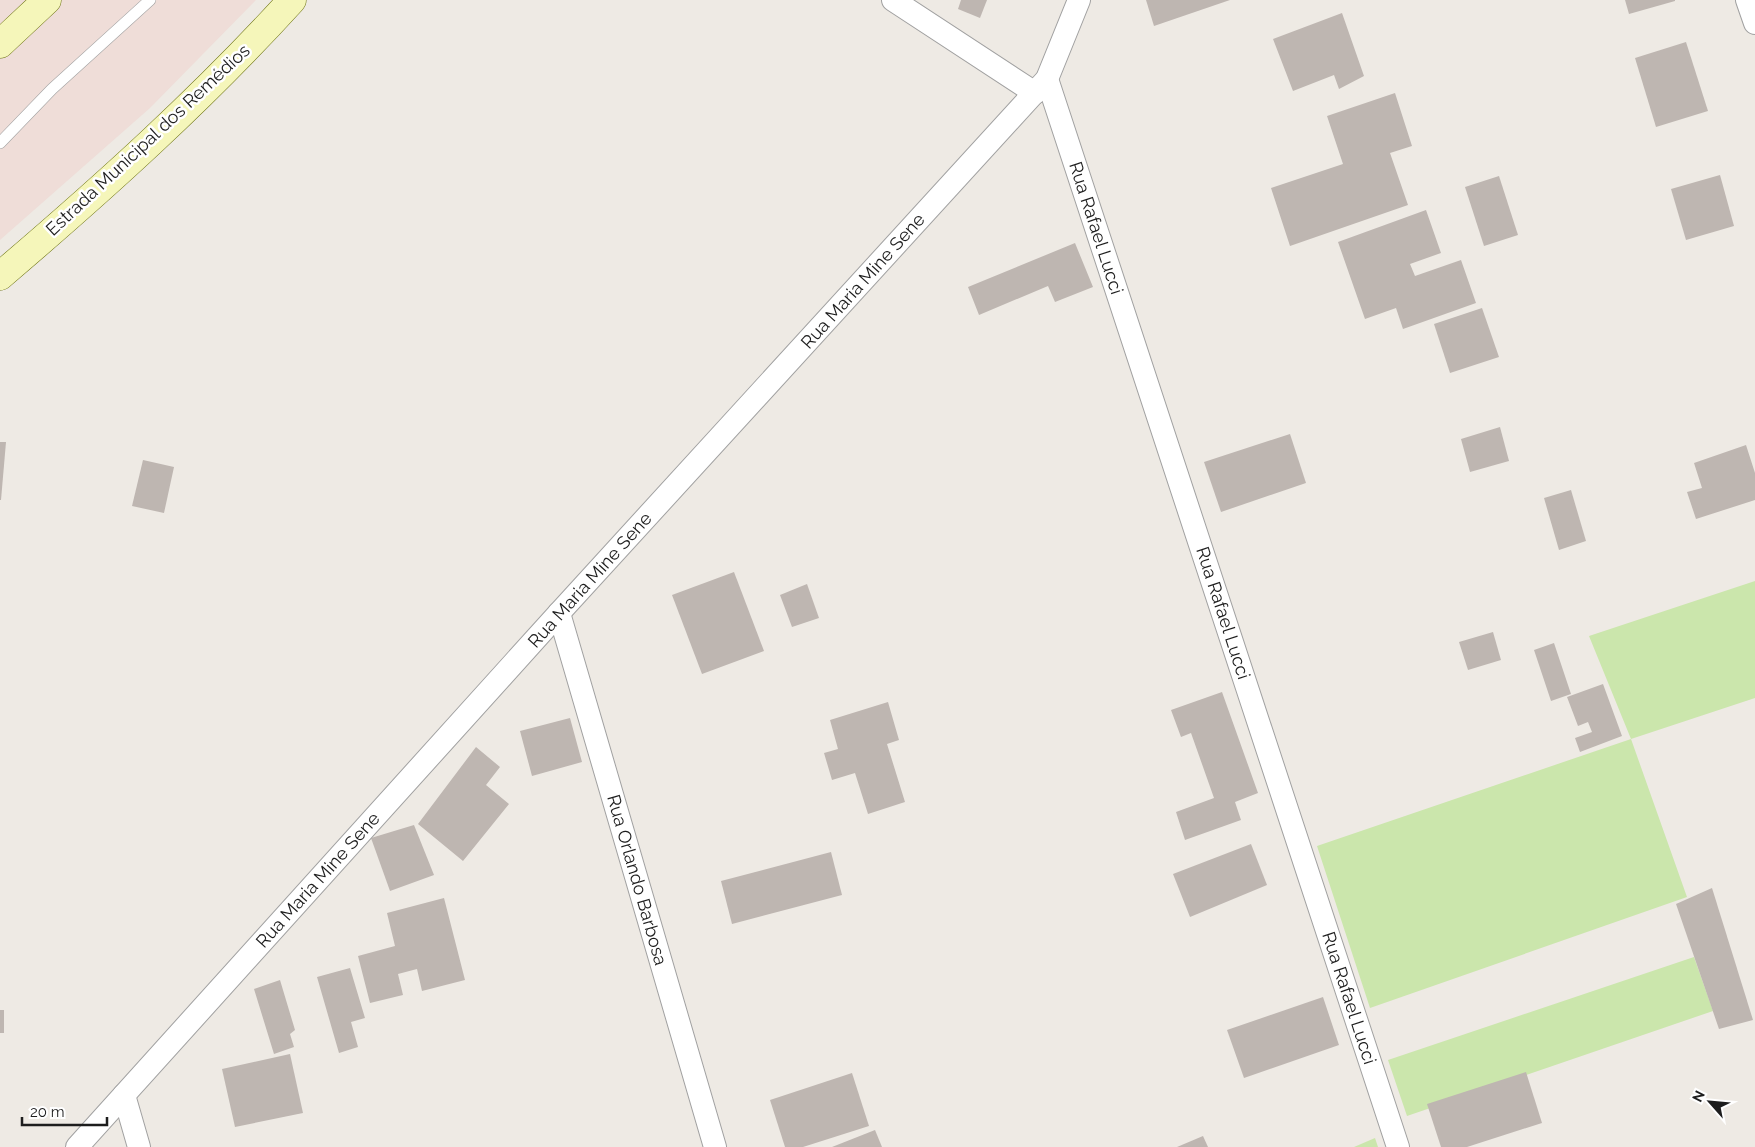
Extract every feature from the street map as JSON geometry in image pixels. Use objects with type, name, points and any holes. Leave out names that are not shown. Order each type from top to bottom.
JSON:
[{"type":"main road","points":[[0,44],[48,0]]},
{"type":"main road","name":"Estrada Municipal dos Remédios","points":[[0,276],[171,124],[249,47],[292,0]]},
{"type":"street","points":[[893,0],[1041,86]]},
{"type":"street","name":"Rua Maria Mine Sene","points":[[77,1147],[559,613],[1041,86],[1078,0]]},
{"type":"street","points":[[1747,0],[1755,23]]},
{"type":"street","name":"Rua Rafael Lucci","points":[[1041,86],[1398,1147]]},
{"type":"street","name":"Rua Orlando Barbosa","points":[[559,613],[715,1147]]},
{"type":"street","points":[[124,1095],[139,1147]]},
{"type":"lane","points":[[0,143],[52,89],[150,0]]},
{"type":"shaded area","points":[[0,0],[256,0],[150,108],[0,240]]},
{"type":"green space","points":[[1755,581],[1755,698],[1631,739],[1589,636]]},
{"type":"green space","points":[[1631,739],[1687,897],[1370,1008],[1317,846]]},
{"type":"green space","points":[[1694,957],[1713,1011],[1407,1116],[1388,1060]]},
{"type":"green space","points":[[1375,1138],[1378,1147],[1354,1147]]},
{"type":"building","points":[[961,0],[987,0],[980,18],[958,9]]},
{"type":"building","points":[[1146,0],[1230,0],[1154,26]]},
{"type":"building","points":[[1625,0],[1675,0],[1675,1],[1629,14]]},
{"type":"building","points":[[1342,13],[1364,76],[1339,89],[1334,75],[1293,91],[1273,39]]},
{"type":"building","points":[[1686,42],[1708,111],[1656,127],[1635,58]]},
{"type":"building","points":[[1395,93],[1412,146],[1390,153],[1408,205],[1290,246],[1271,188],[1343,164],[1327,116]]},
{"type":"building","points":[[1720,175],[1734,226],[1686,240],[1671,189]]},
{"type":"building","points":[[1499,176],[1518,235],[1484,246],[1465,187]]},
{"type":"building","points":[[1426,210],[1441,253],[1410,264],[1415,276],[1461,260],[1476,303],[1403,329],[1396,308],[1365,319],[1338,242]]},
{"type":"building","points":[[1075,243],[1093,287],[1055,302],[1048,286],[979,315],[968,287]]},
{"type":"building","points":[[1482,308],[1499,357],[1450,373],[1434,324]]},
{"type":"building","points":[[1500,427],[1509,461],[1470,472],[1461,439]]},
{"type":"building","points":[[1290,434],[1306,483],[1221,512],[1204,462]]},
{"type":"building","points":[[0,442],[6,442],[1,500],[0,500]]},
{"type":"building","points":[[1746,445],[1755,473],[1755,500],[1696,519],[1687,492],[1702,488],[1694,463]]},
{"type":"building","points":[[143,460],[174,467],[164,513],[132,506]]},
{"type":"building","points":[[1571,490],[1586,541],[1559,550],[1544,498]]},
{"type":"building","points":[[734,572],[764,651],[702,674],[672,595]]},
{"type":"building","points":[[807,584],[819,618],[792,627],[780,595]]},
{"type":"building","points":[[1493,632],[1501,660],[1468,670],[1459,642]]},
{"type":"building","points":[[1554,643],[1571,694],[1551,701],[1534,650]]},
{"type":"building","points":[[1603,684],[1622,736],[1580,752],[1575,738],[1592,732],[1588,722],[1578,726],[1567,697]]},
{"type":"building","points":[[1222,692],[1258,793],[1235,802],[1241,820],[1185,840],[1176,812],[1214,798],[1191,733],[1181,737],[1171,710]]},
{"type":"building","points":[[888,702],[899,740],[887,744],[905,802],[868,814],[855,773],[832,780],[824,753],[838,749],[830,720]]},
{"type":"building","points":[[570,718],[582,762],[532,776],[520,731]]},
{"type":"building","points":[[476,747],[500,767],[486,785],[509,804],[463,861],[418,824]]},
{"type":"building","points":[[414,825],[434,875],[390,891],[371,838]]},
{"type":"building","points":[[1251,844],[1267,885],[1190,917],[1173,874]]},
{"type":"building","points":[[831,852],[842,895],[732,924],[721,881]]},
{"type":"building","points":[[1712,888],[1753,1020],[1719,1029],[1676,904]]},
{"type":"building","points":[[444,898],[465,980],[422,991],[417,969],[398,974],[403,995],[370,1003],[358,956],[395,946],[387,913]]},
{"type":"building","points":[[350,968],[365,1018],[351,1022],[358,1047],[339,1053],[317,977]]},
{"type":"building","points":[[280,980],[295,1030],[290,1034],[294,1047],[274,1054],[254,989]]},
{"type":"building","points":[[1323,997],[1339,1045],[1244,1078],[1227,1030]]},
{"type":"building","points":[[0,1010],[4,1010],[4,1033],[0,1033]]},
{"type":"building","points":[[290,1054],[303,1113],[235,1127],[222,1069]]},
{"type":"building","points":[[1526,1072],[1542,1123],[1467,1147],[1441,1147],[1427,1104]]},
{"type":"building","points":[[852,1073],[869,1126],[803,1147],[785,1147],[770,1100]]},
{"type":"building","points":[[875,1130],[882,1147],[832,1147]]},
{"type":"building","points":[[1203,1136],[1208,1147],[1177,1147]]}]
